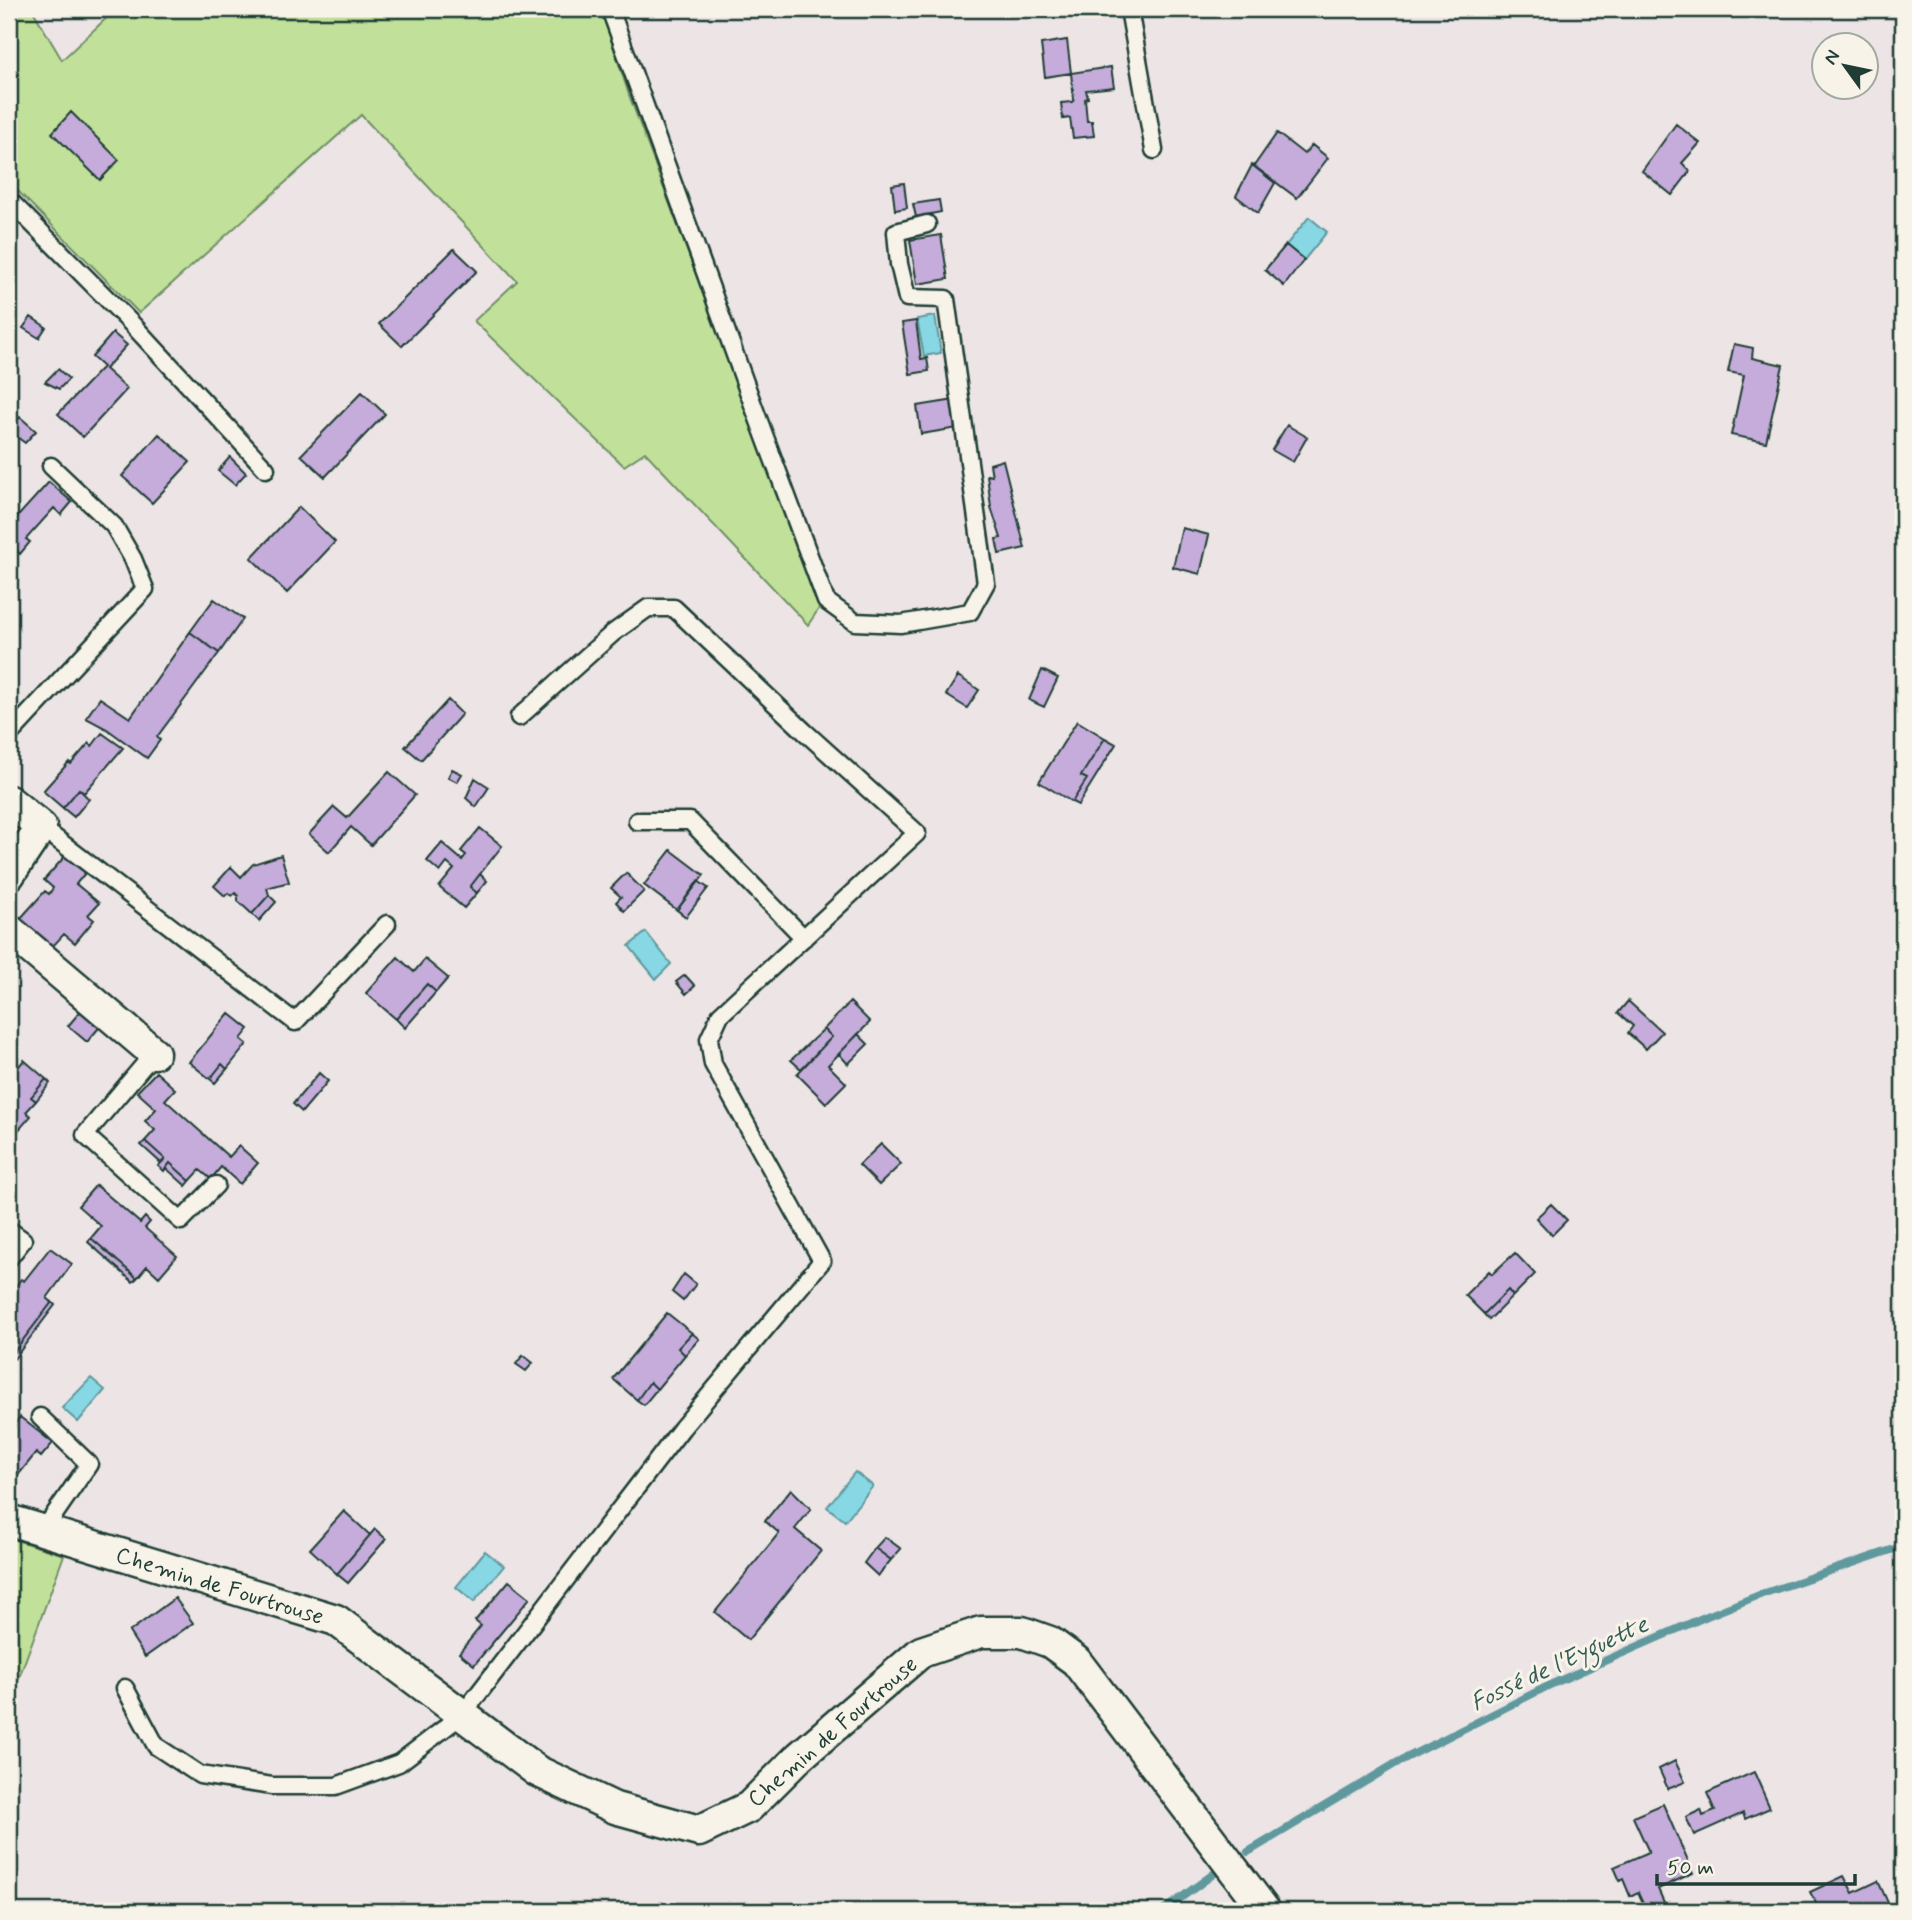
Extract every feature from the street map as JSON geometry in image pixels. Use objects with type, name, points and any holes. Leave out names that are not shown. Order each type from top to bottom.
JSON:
[{"type":"street","points":[[9,801],[41,827],[9,875]]},
{"type":"street","points":[[9,930],[155,1054]]},
{"type":"street","name":"Chemin de Fourtrouse","points":[[9,1520],[336,1620],[537,1771],[615,1808],[699,1831],[749,1807],[799,1756],[921,1653],[981,1633],[1022,1632],[1050,1642],[1076,1661],[1265,1911]]},
{"type":"lane","points":[[610,9],[825,601],[855,622],[901,624],[970,612],[986,583],[946,299],[908,298],[899,264],[896,232],[927,224]]},
{"type":"lane","points":[[1129,9],[1154,150]]},
{"type":"lane","points":[[9,200],[131,323],[266,469]]},
{"type":"lane","points":[[9,735],[145,589],[133,559],[114,526],[51,466]]},
{"type":"lane","points":[[125,1688],[156,1745],[200,1775],[272,1786],[336,1786],[399,1763],[462,1715],[682,1428],[822,1261],[713,1064],[709,1039],[720,1015],[917,833],[674,608],[648,608],[613,633],[519,717]]},
{"type":"lane","points":[[637,821],[690,821],[804,938]]},
{"type":"lane","points":[[41,827],[295,1021],[387,924]]},
{"type":"lane","points":[[155,1054],[85,1135],[181,1221],[216,1185]]},
{"type":"lane","points":[[9,1230],[23,1240],[9,1258]]},
{"type":"lane","points":[[40,1417],[89,1464],[43,1531]]},
{"type":"green space","points":[[9,9],[32,9],[62,60],[116,9],[601,9],[629,95],[820,607],[808,625],[645,452],[624,466],[474,321],[517,281],[361,115],[139,313],[9,182]]},
{"type":"green space","points":[[9,1538],[64,1555],[9,1705]]},
{"type":"water","points":[[1309,217],[1327,232],[1304,260],[1286,245]]},
{"type":"water","points":[[935,316],[941,353],[924,356],[917,319]]},
{"type":"water","points":[[646,932],[671,964],[656,979],[629,946]]},
{"type":"water","points":[[91,1378],[105,1390],[78,1422],[62,1408]]},
{"type":"water","points":[[855,1472],[873,1486],[845,1521],[827,1507]]},
{"type":"water","points":[[485,1551],[504,1566],[474,1602],[456,1587]]},
{"type":"building","points":[[1067,40],[1071,73],[1045,77],[1041,44]]},
{"type":"building","points":[[1111,67],[1114,87],[1086,90],[1087,121],[1092,121],[1094,136],[1073,138],[1070,118],[1063,119],[1061,103],[1074,100],[1071,73]]},
{"type":"building","points":[[71,112],[119,160],[100,180],[52,133]]},
{"type":"building","points":[[1676,124],[1700,143],[1682,163],[1690,171],[1672,195],[1642,171]]},
{"type":"building","points":[[1277,133],[1304,154],[1312,145],[1328,158],[1297,198],[1254,166]]},
{"type":"building","points":[[1252,165],[1275,183],[1258,213],[1236,196]]},
{"type":"building","points":[[904,183],[907,208],[895,210],[892,185]]},
{"type":"building","points":[[939,200],[941,212],[916,217],[913,204]]},
{"type":"building","points":[[941,235],[948,279],[917,284],[910,240]]},
{"type":"building","points":[[1286,245],[1304,260],[1284,286],[1265,270]]},
{"type":"building","points":[[454,249],[477,271],[402,346],[379,324]]},
{"type":"building","points":[[31,317],[46,327],[39,338],[23,328]]},
{"type":"building","points":[[916,321],[921,359],[927,358],[929,371],[910,374],[902,323]]},
{"type":"building","points":[[113,333],[127,345],[105,369],[127,389],[83,437],[58,414],[103,367],[92,357]]},
{"type":"building","points":[[1734,344],[1753,348],[1752,358],[1783,365],[1766,442],[1731,435],[1744,375],[1728,372]]},
{"type":"building","points":[[58,369],[69,379],[59,389],[45,382]]},
{"type":"building","points":[[362,392],[385,414],[325,477],[301,455]]},
{"type":"building","points":[[955,400],[958,428],[921,434],[917,406]]},
{"type":"building","points":[[20,417],[36,431],[25,443],[9,431]]},
{"type":"building","points":[[1287,425],[1307,437],[1293,462],[1272,450]]},
{"type":"building","points":[[159,434],[190,462],[152,503],[122,476]]},
{"type":"building","points":[[230,457],[246,473],[235,485],[218,471]]},
{"type":"building","points":[[1003,460],[1025,548],[999,554],[996,539],[1001,538],[991,507],[987,475],[992,476],[990,464]]},
{"type":"building","points":[[49,482],[72,502],[61,515],[54,508],[26,539],[30,542],[20,554],[9,543],[9,526]]},
{"type":"building","points":[[299,507],[335,542],[287,593],[251,558]]},
{"type":"building","points":[[1182,528],[1209,535],[1200,574],[1173,567]]},
{"type":"building","points":[[214,599],[243,619],[219,653],[190,632]]},
{"type":"building","points":[[190,632],[219,653],[157,737],[160,740],[147,758],[107,729],[86,718],[100,698],[130,718]]},
{"type":"building","points":[[1042,670],[1058,678],[1044,707],[1029,700]]},
{"type":"building","points":[[958,676],[979,690],[967,708],[946,695]]},
{"type":"building","points":[[448,700],[462,714],[421,760],[405,747]]},
{"type":"building","points":[[1077,721],[1105,738],[1081,776],[1087,779],[1072,802],[1039,782]]},
{"type":"building","points":[[102,733],[123,748],[84,793],[79,789],[63,808],[43,791],[69,762],[71,764],[89,743],[92,746]]},
{"type":"building","points":[[1105,738],[1116,744],[1078,805],[1072,802],[1087,779],[1081,776]]},
{"type":"building","points":[[452,769],[462,774],[457,782],[448,777]]},
{"type":"building","points":[[389,772],[415,795],[371,845],[351,827],[329,852],[309,834],[334,807],[347,818]]},
{"type":"building","points":[[475,778],[489,787],[476,807],[466,798]]},
{"type":"building","points":[[79,789],[89,799],[74,817],[63,808]]},
{"type":"building","points":[[480,828],[502,846],[470,887],[477,893],[464,908],[439,887],[454,869],[447,863],[440,872],[427,861],[442,843],[462,860],[466,855],[461,851]]},
{"type":"building","points":[[671,850],[704,875],[677,910],[644,885]]},
{"type":"building","points":[[66,855],[86,872],[76,884],[99,903],[88,915],[94,920],[75,943],[64,934],[53,946],[20,919],[45,891],[49,894],[53,888],[44,880]]},
{"type":"building","points":[[281,855],[289,882],[267,888],[269,895],[252,914],[238,901],[235,893],[225,896],[214,886],[231,867],[241,877],[253,864]]},
{"type":"building","points":[[626,873],[644,891],[624,911],[616,902],[621,897],[611,888]]},
{"type":"building","points":[[480,874],[487,881],[477,893],[470,887]]},
{"type":"building","points":[[698,881],[708,888],[686,917],[677,910]]},
{"type":"building","points":[[269,895],[276,902],[259,921],[252,914]]},
{"type":"building","points":[[398,957],[414,972],[425,959],[448,978],[436,992],[427,984],[396,1019],[366,993]]},
{"type":"building","points":[[685,975],[695,986],[686,994],[676,982]]},
{"type":"building","points":[[427,984],[436,992],[405,1028],[396,1019]]},
{"type":"building","points":[[1628,1001],[1662,1032],[1646,1049],[1628,1033],[1633,1026],[1618,1013]]},
{"type":"building","points":[[850,1002],[870,1022],[828,1065],[846,1083],[826,1103],[797,1074],[832,1037],[824,1029]]},
{"type":"building","points":[[84,1007],[103,1023],[87,1042],[68,1026]]},
{"type":"building","points":[[229,1013],[249,1029],[241,1039],[247,1044],[227,1069],[222,1064],[210,1079],[189,1062]]},
{"type":"building","points":[[824,1029],[832,1037],[801,1069],[791,1060]]},
{"type":"building","points":[[858,1034],[868,1044],[848,1064],[839,1054]]},
{"type":"building","points":[[24,1060],[46,1079],[31,1097],[36,1101],[26,1112],[31,1116],[10,1140],[9,1078]]},
{"type":"building","points":[[222,1064],[227,1069],[215,1083],[210,1079]]},
{"type":"building","points":[[156,1072],[175,1089],[165,1100],[229,1157],[239,1146],[258,1163],[240,1184],[221,1167],[211,1179],[200,1170],[190,1181],[170,1163],[164,1171],[158,1166],[165,1159],[145,1141],[155,1130],[145,1121],[156,1109],[137,1092]]},
{"type":"building","points":[[319,1073],[328,1081],[302,1112],[293,1104]]},
{"type":"building","points":[[46,1079],[50,1083],[36,1101],[31,1097]]},
{"type":"building","points":[[145,1141],[165,1159],[161,1163],[141,1145]]},
{"type":"building","points":[[881,1144],[901,1164],[879,1185],[859,1165]]},
{"type":"building","points":[[170,1163],[190,1181],[186,1186],[166,1168]]},
{"type":"building","points":[[96,1185],[140,1223],[145,1217],[150,1222],[145,1228],[177,1256],[159,1277],[147,1266],[137,1278],[91,1238],[101,1226],[78,1206]]},
{"type":"building","points":[[1551,1204],[1567,1220],[1552,1235],[1536,1218]]},
{"type":"building","points":[[91,1238],[137,1278],[133,1282],[88,1242]]},
{"type":"building","points":[[50,1248],[72,1264],[47,1298],[52,1302],[10,1357],[9,1295],[21,1279],[24,1281]]},
{"type":"building","points":[[1515,1253],[1535,1274],[1513,1296],[1508,1290],[1484,1314],[1465,1295],[1489,1271],[1492,1274]]},
{"type":"building","points":[[684,1274],[696,1284],[683,1301],[672,1292]]},
{"type":"building","points":[[1508,1290],[1513,1296],[1489,1320],[1484,1314]]},
{"type":"building","points":[[52,1302],[55,1305],[14,1359],[10,1357]]},
{"type":"building","points":[[667,1313],[692,1333],[678,1348],[685,1355],[657,1389],[650,1382],[637,1400],[613,1379]]},
{"type":"building","points":[[692,1333],[699,1339],[685,1355],[678,1348]]},
{"type":"building","points":[[523,1355],[533,1363],[526,1371],[516,1364]]},
{"type":"building","points":[[650,1382],[657,1389],[644,1405],[637,1400]]},
{"type":"building","points":[[20,1417],[53,1443],[41,1457],[36,1453],[15,1479],[9,1474],[9,1430]]},
{"type":"building","points":[[791,1489],[811,1509],[795,1529],[821,1551],[748,1640],[715,1612],[779,1533],[765,1521]]},
{"type":"building","points":[[344,1511],[370,1535],[337,1574],[310,1549]]},
{"type":"building","points":[[375,1529],[386,1539],[348,1583],[337,1574]]},
{"type":"building","points":[[885,1537],[901,1549],[891,1560],[875,1548]]},
{"type":"building","points":[[875,1548],[891,1560],[878,1576],[864,1563]]},
{"type":"building","points":[[509,1581],[530,1598],[474,1665],[459,1653],[481,1626],[475,1621]]},
{"type":"building","points":[[175,1598],[193,1623],[145,1657],[129,1632]]},
{"type":"building","points":[[1675,1761],[1685,1782],[1668,1789],[1659,1769]]},
{"type":"building","points":[[1754,1772],[1770,1808],[1745,1819],[1743,1813],[1694,1835],[1686,1817],[1701,1810],[1703,1816],[1715,1811],[1707,1793]]},
{"type":"building","points":[[1663,1804],[1693,1873],[1658,1889],[1667,1909],[1647,1911],[1638,1892],[1630,1896],[1614,1867],[1649,1852],[1633,1817]]},
{"type":"building","points":[[1844,1876],[1853,1893],[1878,1881],[1891,1909],[1820,1911],[1810,1892]]},
{"type":"waterway","name":"Fossé de l'Eyguette","points":[[1248,1852],[1398,1762],[1552,1684],[1762,1594],[1903,1546]]},
{"type":"waterway","name":"Fossé de l'Eyguette","points":[[1163,1911],[1223,1867]]}]
